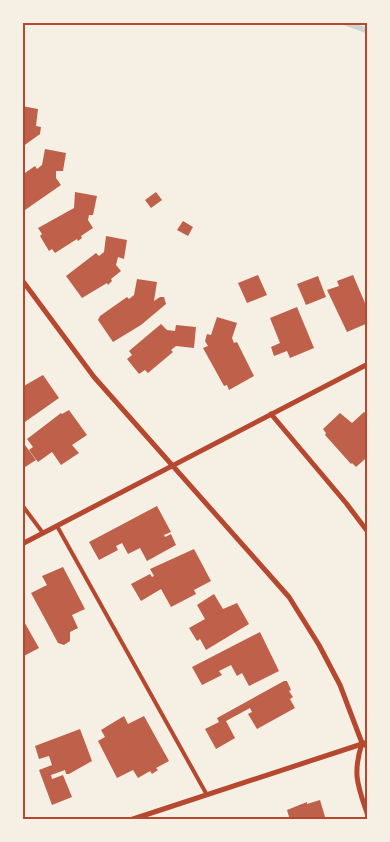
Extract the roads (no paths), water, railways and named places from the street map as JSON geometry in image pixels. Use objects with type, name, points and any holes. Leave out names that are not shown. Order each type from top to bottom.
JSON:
[{"type":"street","points":[[22,280],[94,377],[288,597],[332,669],[368,747]]},
{"type":"street","points":[[22,544],[368,364]]},
{"type":"street","points":[[271,414],[346,502],[368,532]]},
{"type":"street","points":[[130,820],[365,743]]},
{"type":"street","points":[[365,743],[356,762],[356,778],[368,816]]},
{"type":"lane","points":[[22,505],[43,533]]},
{"type":"lane","points":[[57,526],[207,795]]},
{"type":"waterway","points":[[343,22],[368,31]]}]
